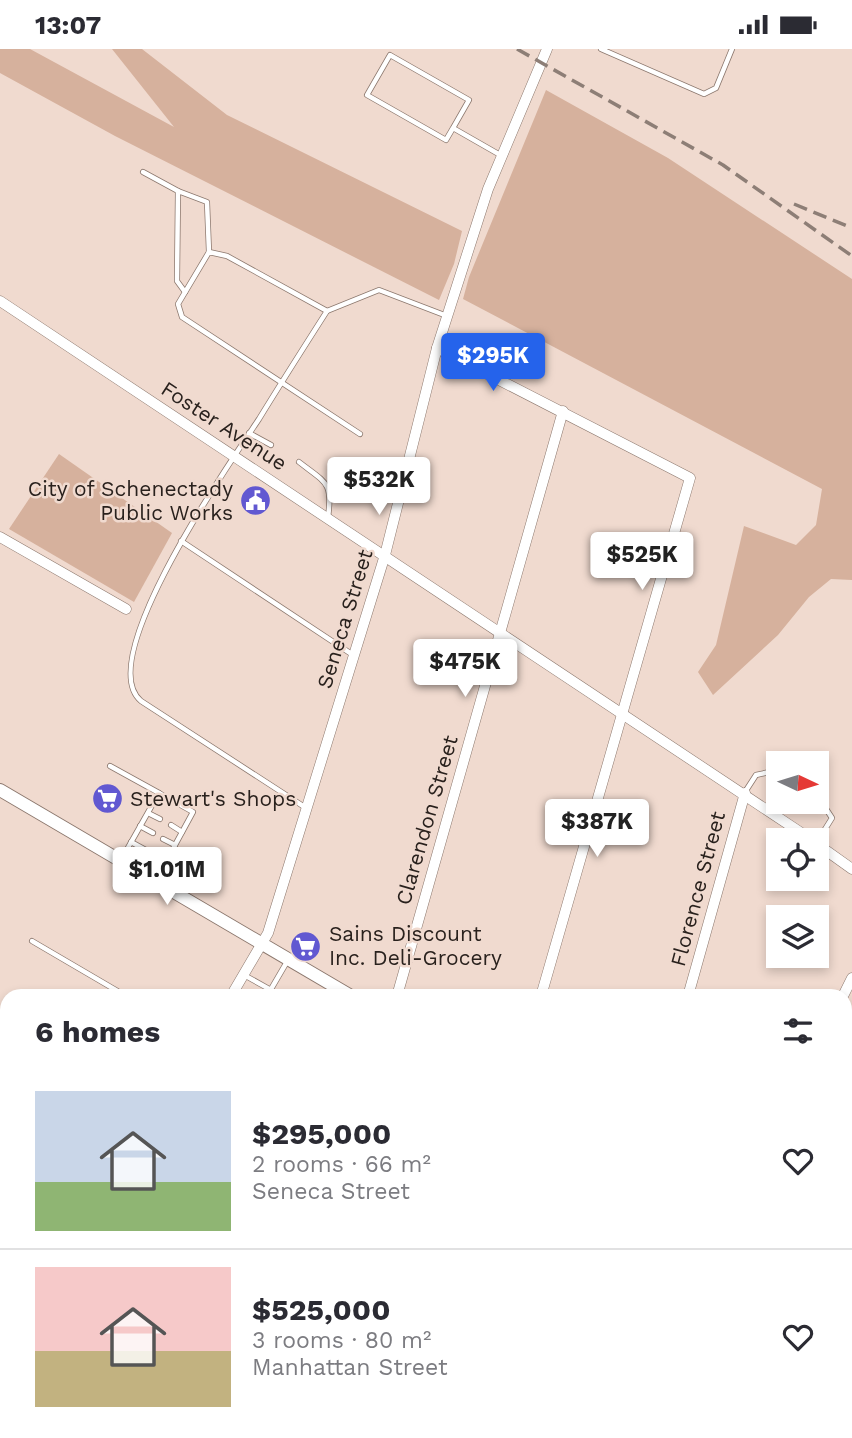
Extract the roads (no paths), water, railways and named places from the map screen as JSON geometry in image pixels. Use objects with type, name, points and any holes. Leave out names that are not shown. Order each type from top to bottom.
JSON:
[{"type":"street","name":"Seneca Street","points":[[235,989],[268,933],[385,555],[437,348],[488,189],[547,49]]},
{"type":"street","name":"Foster Avenue","points":[[0,301],[794,828]]},
{"type":"street","points":[[437,348],[690,478],[543,989]]},
{"type":"street","name":"Clarendon Street","points":[[399,989],[563,411]]},
{"type":"street","points":[[0,537],[126,609]]},
{"type":"street","points":[[0,790],[339,989]]},
{"type":"street","name":"Florence Street","points":[[690,989],[745,793]]},
{"type":"street","points":[[829,852],[852,869]]},
{"type":"lane","points":[[601,49],[704,94],[716,88],[732,49]]},
{"type":"lane","points":[[390,55],[469,100],[453,128],[446,141],[367,95],[390,55]]},
{"type":"lane","points":[[453,128],[502,156]]},
{"type":"lane","points":[[143,172],[178,191],[207,202],[209,252],[178,303],[182,317],[360,434]]},
{"type":"lane","points":[[178,191],[177,281],[185,292]]},
{"type":"lane","points":[[209,252],[227,256],[327,311]]},
{"type":"lane","points":[[307,809],[134,695],[131,686],[134,655],[145,612],[181,541],[327,311],[379,291],[448,316]]},
{"type":"lane","points":[[249,433],[271,445]]},
{"type":"lane","points":[[299,462],[325,482],[331,493],[328,517]]},
{"type":"lane","points":[[181,541],[354,656]]},
{"type":"lane","points":[[110,766],[193,812],[155,881]]},
{"type":"lane","points":[[745,793],[756,775],[766,773]]},
{"type":"lane","points":[[121,861],[159,793]]},
{"type":"lane","points":[[148,813],[160,819]]},
{"type":"lane","points":[[171,825],[183,832]]},
{"type":"lane","points":[[140,826],[153,833]]},
{"type":"lane","points":[[163,839],[175,845]]},
{"type":"lane","points":[[131,842],[166,861]]},
{"type":"lane","points":[[32,941],[114,989]]},
{"type":"lane","points":[[272,989],[289,959]]},
{"type":"lane","points":[[244,974],[269,989]]},
{"type":"railway","points":[[517,49],[723,165],[852,256]]},
{"type":"railway","points":[[794,204],[852,228]]},
{"type":"place","name":"City of Schenectady Public Works","points":[[256,501]]},
{"type":"place","name":"Stewart's Shops","points":[[107,799]]},
{"type":"place","name":"Sains Discount Inc. Deli-Grocery","points":[[306,946]]}]
